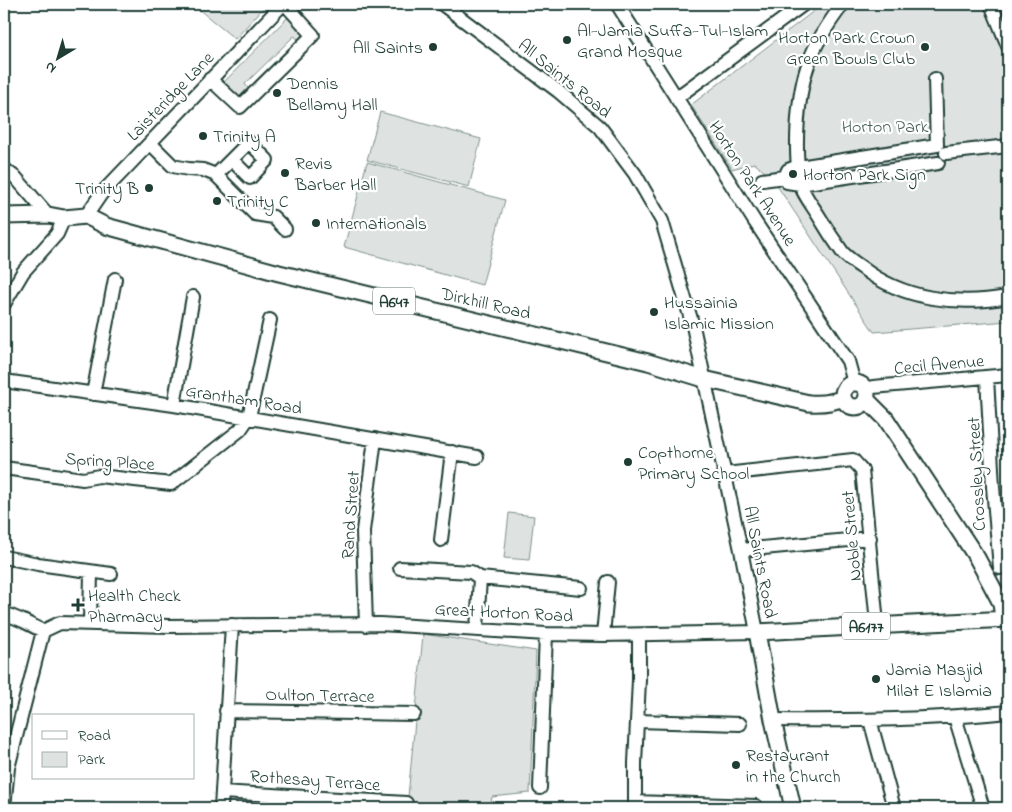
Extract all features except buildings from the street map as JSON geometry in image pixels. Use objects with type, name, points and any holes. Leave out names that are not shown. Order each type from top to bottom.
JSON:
[{"type":"main road","points":[[4,216],[48,215],[64,218],[86,216]]},
{"type":"main road","name":"Dirkhill Road","points":[[86,216],[106,226],[278,273],[648,362],[704,379]]},
{"type":"main road","name":"A647","points":[[704,379],[809,403],[833,402],[860,393]]},
{"type":"main road","name":"Horton Park Avenue","points":[[860,393],[886,419],[977,558],[1001,603],[1006,619]]},
{"type":"main road","points":[[980,620],[990,615],[1001,603]]},
{"type":"main road","name":"Great Horton Road","points":[[756,632],[1006,619]]},
{"type":"main road","points":[[756,632],[793,808]]},
{"type":"street","name":"Laisteridge Lane","points":[[86,216],[101,194],[284,4]]},
{"type":"street","points":[[210,79],[240,106],[313,34],[284,4]]},
{"type":"street","name":"All Saints Road","points":[[442,4],[558,91],[600,127],[635,174],[662,221],[693,326],[741,550],[756,632]]},
{"type":"street","name":"Horton Park Avenue","points":[[618,4],[676,98],[848,361],[860,393]]},
{"type":"street","points":[[676,98],[804,4]]},
{"type":"street","points":[[843,4],[822,36],[809,61],[804,77],[797,135],[800,184],[844,254],[870,274],[895,287],[926,298],[959,302],[986,301],[1008,297]]},
{"type":"street","points":[[991,4],[1008,46]]},
{"type":"street","points":[[935,79],[940,154]]},
{"type":"street","points":[[216,175],[232,160],[239,145],[249,142],[267,160],[250,178],[232,160]]},
{"type":"street","points":[[150,143],[173,166],[203,170],[216,175],[255,214],[273,217],[286,229]]},
{"type":"street","points":[[940,154],[892,170],[800,184],[787,182],[785,177],[785,173],[788,170],[799,167],[892,153],[940,154],[1008,146]]},
{"type":"street","points":[[892,153],[892,170]]},
{"type":"street","points":[[846,177],[847,160]]},
{"type":"street","points":[[4,170],[16,178],[48,215]]},
{"type":"street","points":[[762,180],[785,177]]},
{"type":"street","points":[[4,304],[23,272],[57,234],[64,218]]},
{"type":"street","points":[[93,394],[115,279]]},
{"type":"street","points":[[174,405],[193,297]]},
{"type":"street","points":[[249,418],[270,320]]},
{"type":"street","name":"Cecil Avenue","points":[[860,393],[1008,375]]},
{"type":"street","name":"Crossley Street","points":[[987,377],[1000,568]]},
{"type":"street","name":"Grantham Road","points":[[4,381],[174,405],[477,457]]},
{"type":"street","name":"Spring Place","points":[[4,468],[83,479],[99,476],[171,484],[240,430],[249,418]]},
{"type":"street","name":"Rand Street","points":[[366,624],[363,531],[374,439]]},
{"type":"street","points":[[440,540],[452,452]]},
{"type":"street","name":"Noble Street","points":[[725,474],[853,460],[862,470],[876,613]]},
{"type":"street","points":[[741,550],[870,538]]},
{"type":"street","points":[[4,557],[111,574]]},
{"type":"street","points":[[400,568],[471,572],[480,578],[581,588]]},
{"type":"street","points":[[90,623],[91,572]]},
{"type":"street","points":[[477,630],[480,578]]},
{"type":"street","points":[[603,635],[608,582]]},
{"type":"street","points":[[4,613],[43,631],[8,768],[4,808]]},
{"type":"street","name":"Great Horton Road","points":[[43,631],[60,623],[90,623],[169,626],[366,624],[546,634],[603,635],[756,632]]},
{"type":"street","points":[[221,808],[226,711],[231,669],[232,625]]},
{"type":"street","points":[[540,788],[546,634]]},
{"type":"street","points":[[639,635],[640,680],[634,763],[635,805],[756,806]]},
{"type":"street","name":"Oulton Terrace","points":[[226,711],[414,714]]},
{"type":"street","points":[[773,720],[870,720],[955,717],[1008,712]]},
{"type":"street","points":[[955,717],[983,808]]},
{"type":"street","points":[[870,720],[894,808]]},
{"type":"street","points":[[637,721],[740,724]]},
{"type":"street","name":"Rothesay Terrace","points":[[222,792],[406,803]]},
{"type":"green space","points":[[192,4],[267,4],[235,39]]},
{"type":"green space","name":"Horton Park","points":[[823,4],[1008,4],[1008,321],[874,332],[772,178],[754,163],[732,169],[691,105]]},
{"type":"green space","points":[[291,14],[309,34],[301,41],[294,36],[245,84],[250,91],[242,100],[224,82]]},
{"type":"green space","points":[[380,112],[481,139],[469,187],[367,160]]},
{"type":"green space","points":[[367,162],[505,200],[482,285],[344,247]]},
{"type":"green space","points":[[509,513],[534,516],[529,560],[504,558]]},
{"type":"green space","points":[[423,634],[536,651],[530,793],[492,797],[490,808],[407,808]]},
{"type":"place","name":"Al-Jamia Suffa-Tul-Islam Grand Mosque","points":[[567,40]]},
{"type":"place","name":"All Saints","points":[[433,47]]},
{"type":"place","name":"Horton Park Crown Green Bowls Club","points":[[925,47]]},
{"type":"place","name":"Dennis Bellamy Hall","points":[[277,93]]},
{"type":"place","name":"Trinity A","points":[[203,136]]},
{"type":"place","name":"Revis Barber Hall","points":[[285,173]]},
{"type":"place","name":"Horton Park Sign","points":[[793,174]]},
{"type":"place","name":"Trinity B","points":[[149,188]]},
{"type":"place","name":"Trinity C","points":[[217,201]]},
{"type":"place","name":"Internationals","points":[[316,223]]},
{"type":"place","name":"Hussainia Islamic Mission","points":[[654,312]]},
{"type":"place","name":"Copthorne Primary School","points":[[628,462]]},
{"type":"place","name":"Health Check Pharmacy","points":[[78,605]]},
{"type":"place","name":"Jamia Masjid Milat E Islamia","points":[[876,679]]},
{"type":"place","name":"Restaurant in the Church","points":[[736,765]]}]
